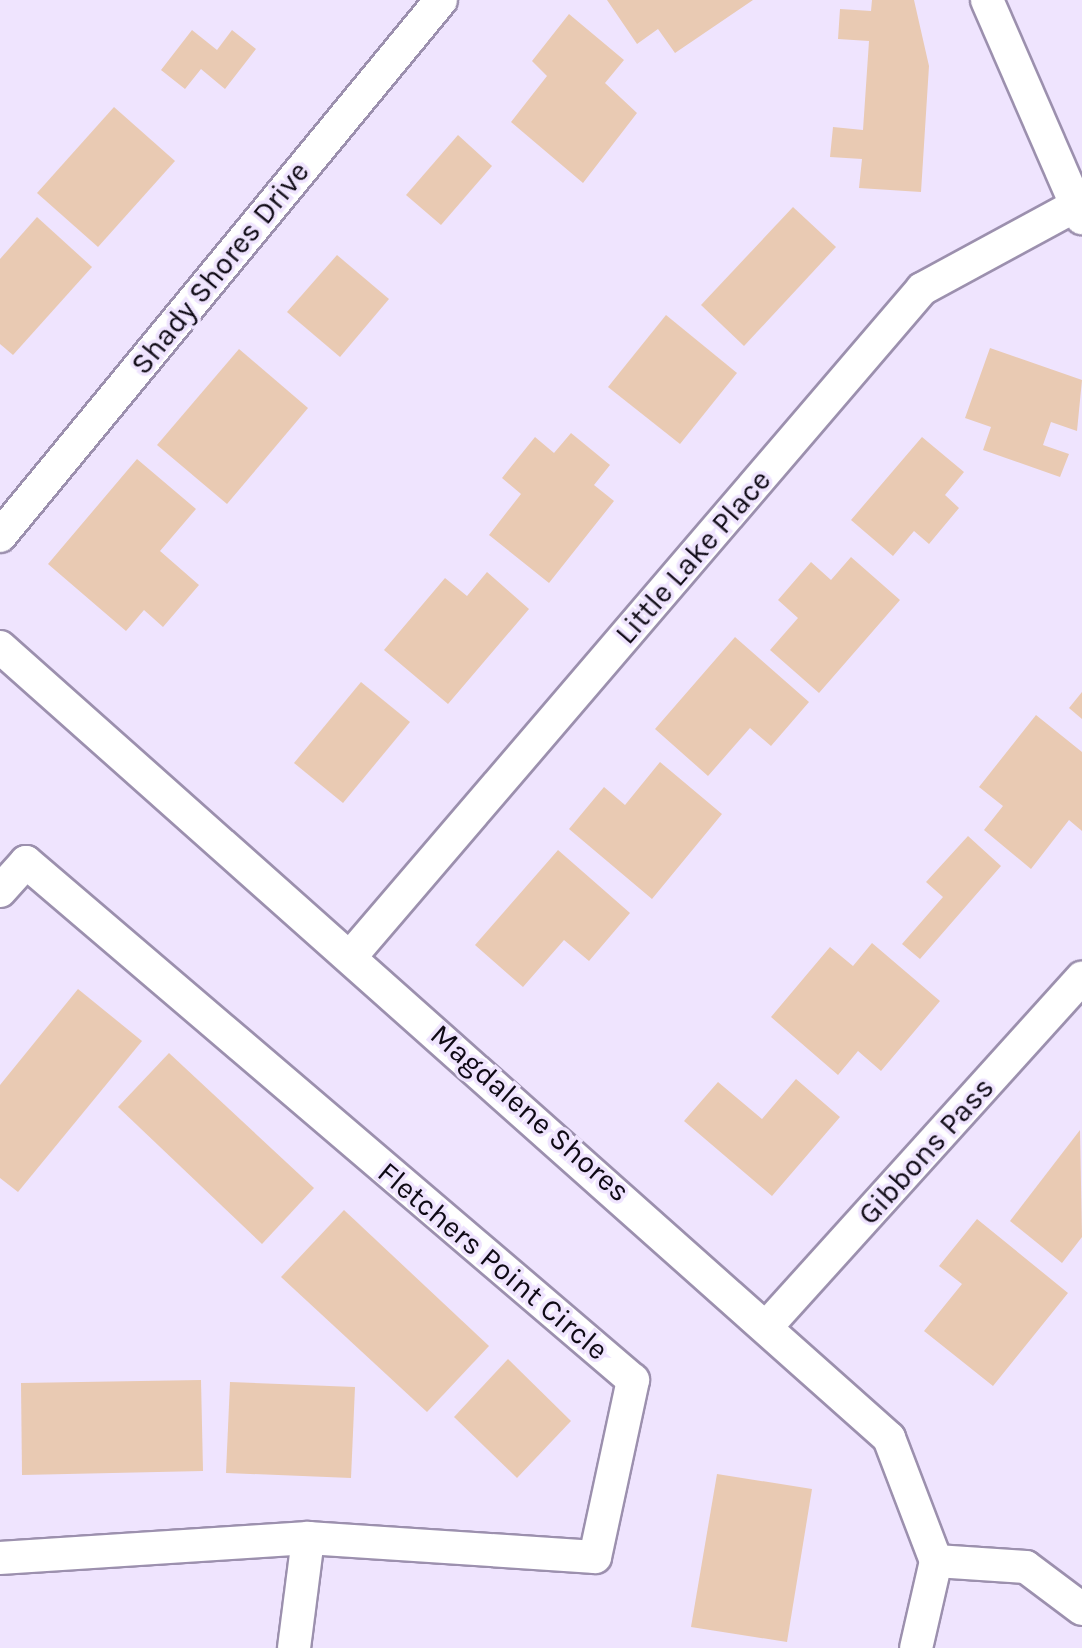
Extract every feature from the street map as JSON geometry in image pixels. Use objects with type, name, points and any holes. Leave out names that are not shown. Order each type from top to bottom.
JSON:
[{"type":"street","name":"Shady Shores Drive","points":[[0,536],[441,0]]},
{"type":"street","points":[[987,0],[1078,212]]},
{"type":"street","name":"Little Lake Place","points":[[351,956],[922,289],[1078,212]]},
{"type":"street","name":"Magdalene Shores","points":[[0,647],[769,1324],[889,1438],[936,1561]]},
{"type":"street","name":"Fletchers Point Circle","points":[[0,891],[26,862],[633,1380],[595,1557],[308,1538],[0,1558]]},
{"type":"street","name":"Gibbons Pass","points":[[769,1324],[1082,978]]},
{"type":"street","points":[[294,1648],[308,1538]]},
{"type":"street","points":[[916,1648],[936,1561],[1026,1567],[1082,1609]]},
{"type":"building","points":[[607,0],[753,0],[675,53],[658,29],[637,44]]},
{"type":"building","points":[[872,0],[914,0],[929,66],[921,192],[859,188],[862,159],[830,157],[833,127],[863,130],[869,41],[838,39],[840,9],[871,11]]},
{"type":"building","points":[[569,14],[624,60],[605,83],[637,113],[583,183],[511,122],[547,76],[532,61]]},
{"type":"building","points":[[192,30],[217,50],[232,30],[256,49],[225,89],[201,69],[185,89],[161,70]]},
{"type":"building","points":[[114,107],[175,161],[98,247],[37,193]]},
{"type":"building","points":[[458,135],[492,166],[441,225],[406,195]]},
{"type":"building","points":[[793,207],[836,247],[744,346],[701,305]]},
{"type":"building","points":[[37,217],[92,267],[13,355],[0,344],[0,259]]},
{"type":"building","points":[[337,255],[389,299],[340,357],[287,312]]},
{"type":"building","points":[[666,315],[737,373],[680,444],[608,387]]},
{"type":"building","points":[[990,348],[1082,380],[1077,431],[1051,422],[1043,445],[1069,454],[1060,477],[983,450],[991,427],[965,418]]},
{"type":"building","points":[[239,349],[308,408],[227,504],[157,445]]},
{"type":"building","points":[[571,433],[610,465],[594,485],[614,501],[549,583],[489,535],[521,494],[502,478],[535,437],[554,453]]},
{"type":"building","points":[[922,437],[964,472],[945,495],[959,508],[929,544],[914,531],[893,556],[851,520]]},
{"type":"building","points":[[137,459],[196,509],[160,551],[199,585],[163,627],[144,610],[126,631],[48,564]]},
{"type":"building","points":[[851,557],[900,600],[819,693],[770,650],[798,618],[778,600],[811,562],[831,580]]},
{"type":"building","points":[[487,572],[529,609],[448,704],[384,650],[445,578],[467,596]]},
{"type":"building","points":[[735,637],[809,702],[771,746],[750,728],[708,776],[655,729]]},
{"type":"building","points":[[361,682],[410,722],[343,803],[294,763]]},
{"type":"building","points":[[1082,692],[1082,719],[1069,708]]},
{"type":"building","points":[[1036,715],[1082,752],[1082,831],[1069,820],[1031,869],[984,830],[1003,806],[979,787]]},
{"type":"building","points":[[660,762],[722,814],[652,899],[569,829],[604,787],[625,805]]},
{"type":"building","points":[[968,836],[1001,866],[920,959],[902,944],[943,897],[926,882]]},
{"type":"building","points":[[558,850],[630,913],[589,961],[564,940],[523,987],[475,945]]},
{"type":"building","points":[[872,943],[940,1001],[881,1071],[858,1051],[838,1075],[771,1017],[830,947],[853,966]]},
{"type":"building","points":[[78,989],[142,1041],[18,1192],[0,1178],[0,1085]]},
{"type":"building","points":[[169,1053],[314,1188],[262,1244],[118,1107]]},
{"type":"building","points":[[796,1079],[840,1117],[772,1196],[684,1121],[718,1082],[762,1119]]},
{"type":"building","points":[[1080,1130],[1082,1237],[1062,1263],[1010,1221]]},
{"type":"building","points":[[344,1210],[489,1346],[427,1412],[281,1277]]},
{"type":"building","points":[[977,1219],[1068,1293],[993,1386],[924,1331],[962,1284],[939,1266]]},
{"type":"building","points":[[508,1359],[571,1421],[517,1478],[454,1417]]},
{"type":"building","points":[[201,1380],[203,1471],[22,1475],[21,1383]]},
{"type":"building","points":[[230,1382],[355,1387],[351,1478],[226,1473]]},
{"type":"building","points":[[717,1474],[812,1489],[787,1642],[691,1627]]}]
